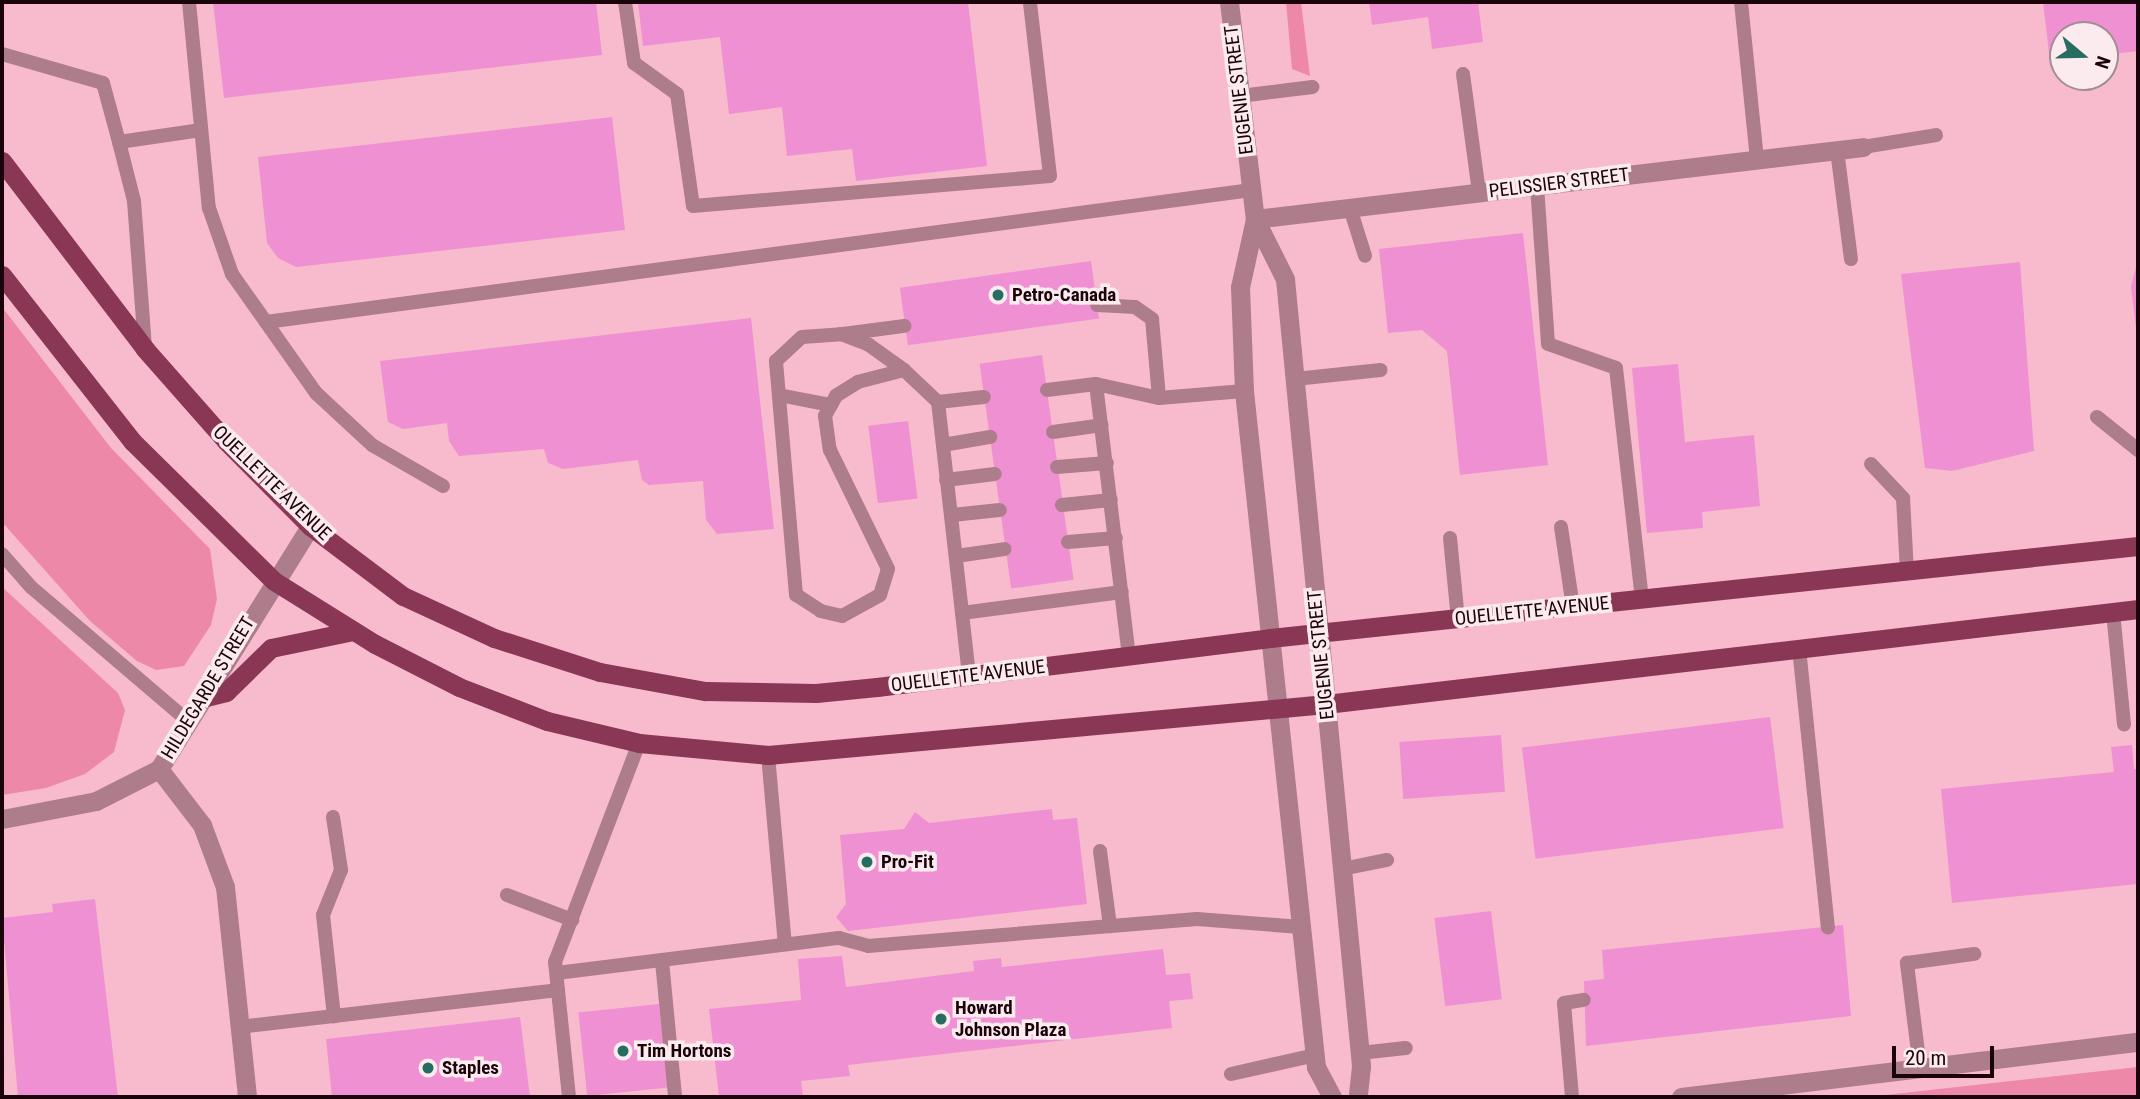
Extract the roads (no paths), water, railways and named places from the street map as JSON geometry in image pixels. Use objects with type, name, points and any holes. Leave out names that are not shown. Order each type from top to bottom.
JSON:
[{"type":"main road","name":"OUELLETTE AVENUE","points":[[2,161],[145,349],[226,441],[310,526],[403,596],[495,638],[600,672],[705,691],[816,693],[1270,638],[2138,546]]},
{"type":"main road","points":[[2,275],[132,441],[274,581],[353,631],[459,687],[547,721],[639,743],[768,755],[1326,704],[2138,609]]},
{"type":"main road","points":[[202,698],[226,692],[271,648],[353,631]]},
{"type":"street","name":"EUGENIE STREET","points":[[1228,2],[1255,219],[1285,279],[1360,1053],[1358,1097]]},
{"type":"street","name":"PELISSIER STREET","points":[[1255,219],[1863,147]]},
{"type":"street","name":"EUGENIE STREET","points":[[1255,219],[1240,287],[1244,391],[1315,1055],[1332,1097]]},
{"type":"street","name":"HILDEGARDE STREET","points":[[247,1097],[225,887],[202,825],[159,769],[310,526]]},
{"type":"street","points":[[2,820],[96,801],[159,769]]},
{"type":"street","points":[[1681,1097],[2138,1042]]},
{"type":"lane","points":[[189,2],[209,208],[232,274],[316,393],[372,445],[443,486]]},
{"type":"lane","points":[[625,2],[634,63],[677,94],[693,206],[1050,176],[1030,2]]},
{"type":"lane","points":[[1741,2],[1757,160]]},
{"type":"lane","points":[[2,54],[103,83],[134,201],[145,349]]},
{"type":"lane","points":[[1463,74],[1479,193]]},
{"type":"lane","points":[[1240,96],[1312,88]]},
{"type":"lane","points":[[119,142],[201,130]]},
{"type":"lane","points":[[1863,147],[1936,135]]},
{"type":"lane","points":[[1837,150],[1852,259]]},
{"type":"lane","points":[[1536,186],[1548,344],[1616,368],[1642,600]]},
{"type":"lane","points":[[266,322],[1251,191]]},
{"type":"lane","points":[[1350,208],[1365,256]]},
{"type":"lane","points":[[1097,304],[1135,307],[1152,319],[1159,398]]},
{"type":"lane","points":[[904,326],[802,337],[776,361],[796,596],[821,611],[842,616],[880,595],[888,569],[830,450],[825,416],[836,396],[858,382],[904,370]]},
{"type":"lane","points":[[841,334],[869,345],[904,370],[938,402],[969,676]]},
{"type":"lane","points":[[1294,379],[1381,370]]},
{"type":"lane","points":[[1047,390],[1096,384],[1159,398],[1244,391]]},
{"type":"lane","points":[[1096,384],[1129,656]]},
{"type":"lane","points":[[779,395],[831,405]]},
{"type":"lane","points":[[938,402],[984,397]]},
{"type":"lane","points":[[2097,417],[2138,450]]},
{"type":"lane","points":[[1052,432],[1102,425]]},
{"type":"lane","points":[[943,445],[990,437]]},
{"type":"lane","points":[[1058,467],[1107,463]]},
{"type":"lane","points":[[1871,464],[1903,498],[1907,572]]},
{"type":"lane","points":[[946,480],[995,474]]},
{"type":"lane","points":[[1062,505],[1111,500]]},
{"type":"lane","points":[[952,515],[1000,510]]},
{"type":"lane","points":[[1562,527],[1573,607]]},
{"type":"lane","points":[[1068,542],[1116,538]]},
{"type":"lane","points":[[1450,538],[1458,619]]},
{"type":"lane","points":[[956,556],[1005,549]]},
{"type":"lane","points":[[2,554],[31,587],[188,721]]},
{"type":"lane","points":[[962,613],[1122,592]]},
{"type":"lane","points":[[2113,612],[2124,724]]},
{"type":"lane","points":[[1799,648],[1828,927]]},
{"type":"lane","points":[[569,1097],[555,962],[639,743]]},
{"type":"lane","points":[[768,755],[785,944]]},
{"type":"lane","points":[[333,817],[341,870],[323,915],[334,1016]]},
{"type":"lane","points":[[1100,851],[1110,926]]},
{"type":"lane","points":[[1342,869],[1387,860]]},
{"type":"lane","points":[[507,895],[572,920]]},
{"type":"lane","points":[[557,973],[839,938],[868,946],[1197,919],[1301,928]]},
{"type":"lane","points":[[1920,1068],[1908,963],[1974,954]]},
{"type":"lane","points":[[663,961],[675,1097]]},
{"type":"lane","points":[[239,1027],[558,990]]},
{"type":"lane","points":[[1572,1097],[1564,1003],[1584,1000]]},
{"type":"lane","points":[[1360,1053],[1406,1048]]},
{"type":"lane","points":[[1231,1074],[1315,1055]]},
{"type":"place","name":"Petro-Canada","points":[[998,295]]},
{"type":"place","name":"Pro-Fit","points":[[867,862]]},
{"type":"place","name":"Howard Johnson Plaza","points":[[941,1019]]},
{"type":"place","name":"Tim Hortons","points":[[623,1051]]},
{"type":"place","name":"Staples","points":[[428,1068]]}]
